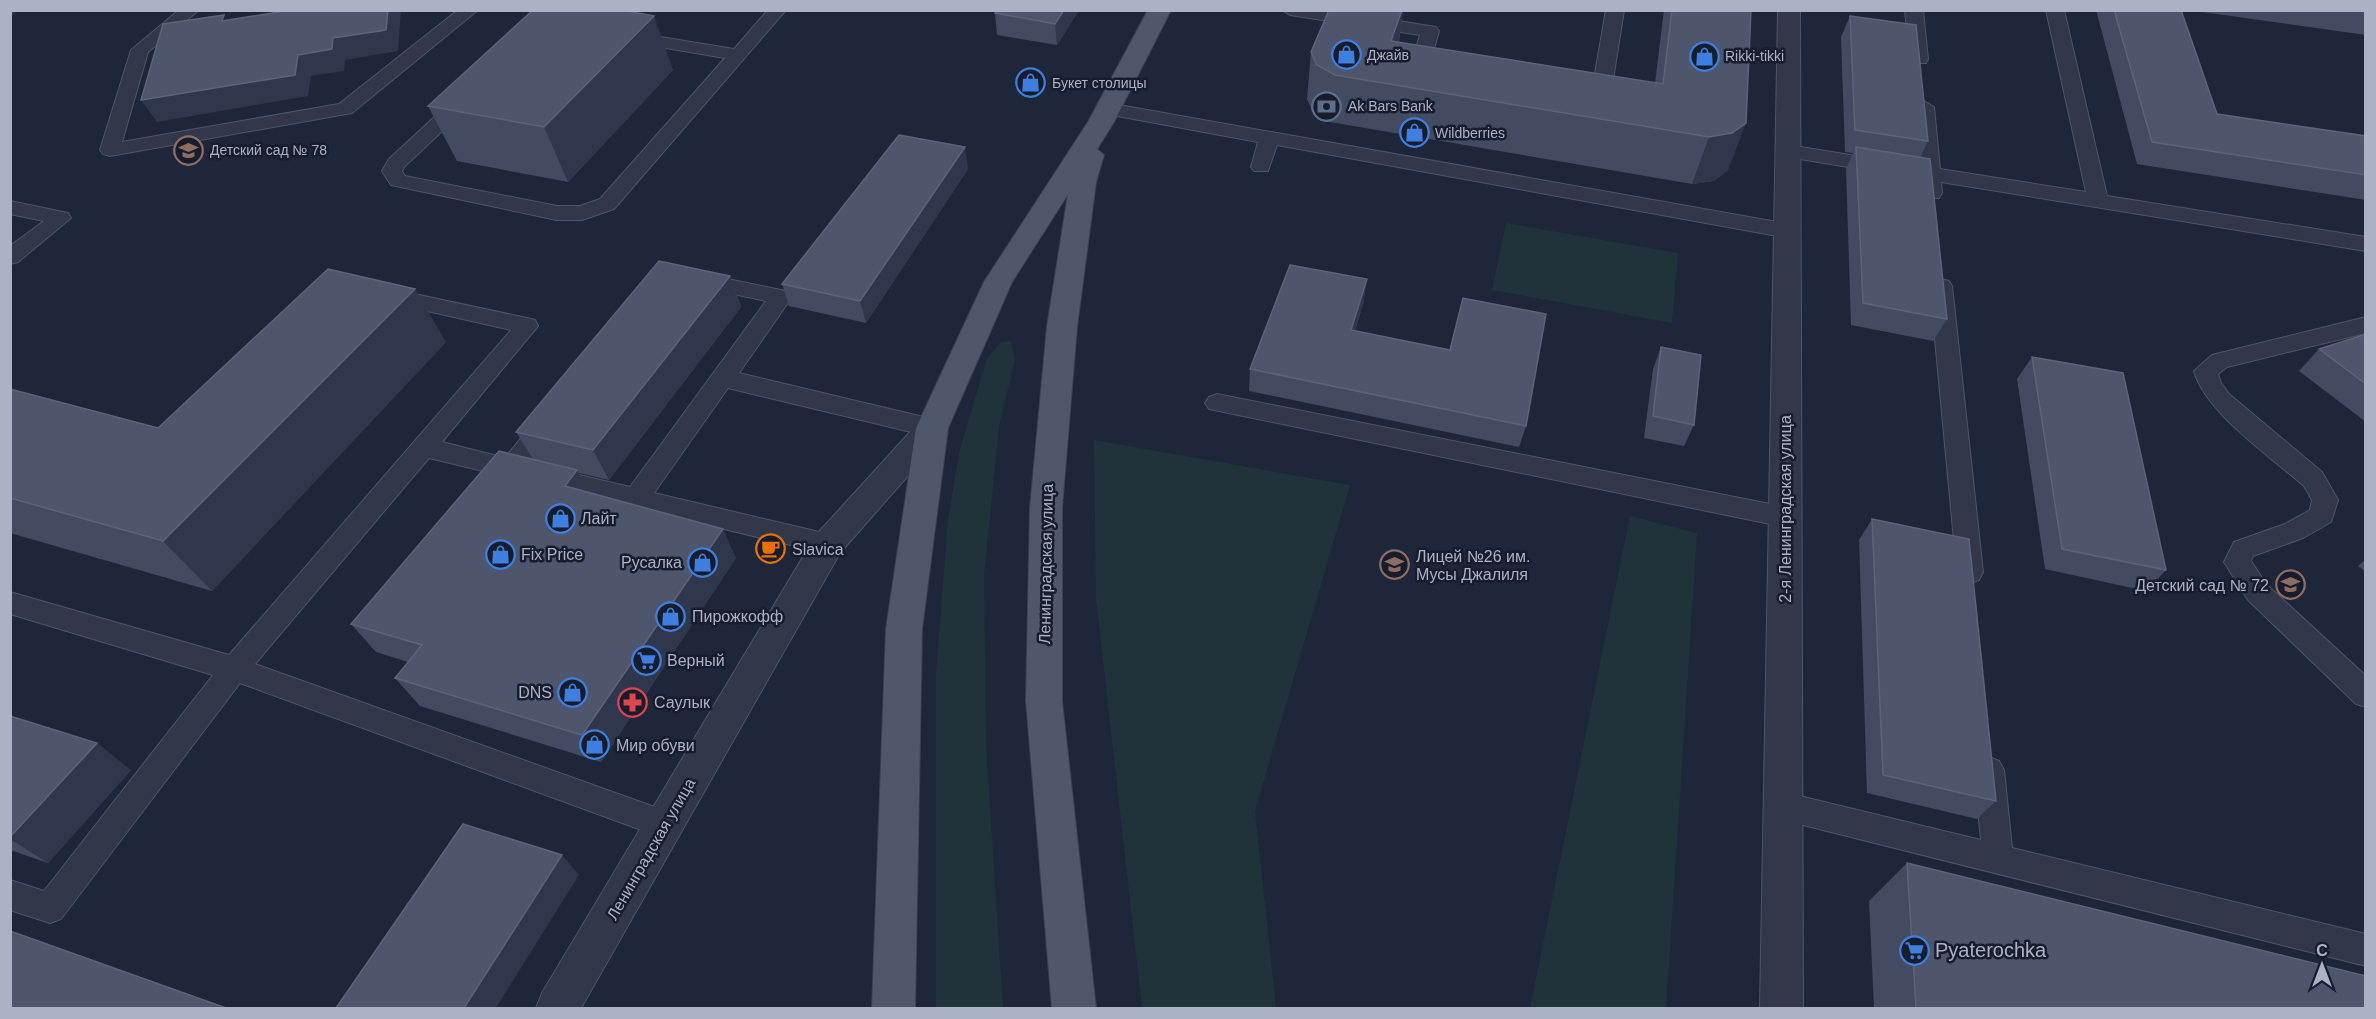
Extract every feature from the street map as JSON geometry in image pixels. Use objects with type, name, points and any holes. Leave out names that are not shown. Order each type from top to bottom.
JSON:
[{"type":"main road","name":"Ленинградская улица","points":[[893,1008],[904,629],[932,428],[999,282],[1104,116],[1160,10]]},
{"type":"main road","name":"Ленинградская улица","points":[[1074,1008],[1044,701],[1046,508],[1055,382],[1073,244],[1083,183],[1104,116]]},
{"type":"street","name":"2-я Ленинградская улица","points":[[1782,1008],[1789,10]]},
{"type":"street","name":"Ленинградская улица","points":[[557,1008],[666,825],[828,544],[932,428]]},
{"type":"lane","points":[[191,10],[140,50],[110,150],[345,109],[470,10]]},
{"type":"lane","points":[[474,91],[396,164],[393,177],[407,184],[557,213],[582,213],[607,204],[778,10]]},
{"type":"lane","points":[[1290,10],[1378,17],[1430,31],[1418,70],[1440,73]]},
{"type":"lane","points":[[1577,95],[1600,99],[1615,10]]},
{"type":"lane","points":[[1914,10],[1935,221]]},
{"type":"lane","points":[[2055,10],[2098,201]]},
{"type":"lane","points":[[609,33],[739,55]]},
{"type":"lane","points":[[1104,116],[1268,140],[1788,231]]},
{"type":"lane","points":[[1261,167],[1268,140]]},
{"type":"lane","points":[[1788,151],[2365,246]]},
{"type":"lane","points":[[10,207],[61,218],[10,257]]},
{"type":"lane","points":[[1940,269],[1972,600]]},
{"type":"lane","points":[[637,497],[781,297],[679,276]]},
{"type":"lane","points":[[10,895],[50,908],[234,669],[527,326],[370,291]]},
{"type":"lane","points":[[2366,325],[2220,361],[2206,371],[2215,393],[2313,479],[2325,500],[2322,515],[2289,534],[2243,549],[2237,562],[2257,592],[2366,695]]},
{"type":"lane","points":[[723,378],[932,428]]},
{"type":"lane","points":[[1217,402],[1785,518]]},
{"type":"lane","points":[[511,468],[563,403]]},
{"type":"lane","points":[[422,447],[828,544]]},
{"type":"lane","points":[[10,603],[234,669],[666,825]]},
{"type":"lane","points":[[1986,741],[1998,859]]},
{"type":"lane","points":[[1783,806],[2366,950]]},
{"type":"shaded area","points":[[1506,223],[1678,253],[1672,323],[1492,290]]},
{"type":"shaded area","points":[[1011,341],[1015,359],[999,427],[984,575],[986,746],[1003,1008],[936,1008],[936,673],[948,519],[959,453],[987,358],[1001,342]]},
{"type":"shaded area","points":[[1094,440],[1350,485],[1255,811],[1276,1008],[1142,1008],[1096,598]]},
{"type":"shaded area","points":[[1630,516],[1697,533],[1666,1008],[1530,1008]]},
{"type":"building","points":[[291,10],[388,10],[386,30],[333,38],[332,49],[298,55],[295,75],[141,100],[163,24],[224,15],[222,21]]},
{"type":"building","points":[[533,10],[622,10],[654,16],[544,127],[428,106]]},
{"type":"building","points":[[997,10],[1064,10],[1055,24],[995,13]]},
{"type":"building","points":[[1329,10],[1402,10],[1391,41],[1663,84],[1672,10],[1751,10],[1746,123],[1732,133],[1709,137],[1335,75],[1317,65],[1311,52]]},
{"type":"building","points":[[2114,10],[2181,10],[2217,114],[2366,136],[2366,175],[2152,142]]},
{"type":"building","points":[[1850,16],[1916,25],[1928,141],[1855,130]]},
{"type":"building","points":[[899,135],[965,147],[860,301],[782,284]]},
{"type":"building","points":[[1856,147],[1930,159],[1947,319],[1863,303]]},
{"type":"building","points":[[659,261],[730,276],[593,450],[516,432]]},
{"type":"building","points":[[1290,265],[1367,279],[1351,330],[1450,350],[1463,298],[1546,314],[1526,426],[1250,369]]},
{"type":"building","points":[[328,269],[415,289],[163,541],[10,498],[10,389],[158,428]]},
{"type":"building","points":[[2366,334],[2366,384],[2319,349]]},
{"type":"building","points":[[1661,347],[1701,355],[1694,425],[1653,416]]},
{"type":"building","points":[[2032,357],[2123,373],[2166,570],[2062,549]]},
{"type":"building","points":[[499,451],[577,470],[565,486],[723,529],[582,735],[395,678],[422,645],[351,624]]},
{"type":"building","points":[[1872,519],[1969,539],[1996,801],[1883,775]]},
{"type":"building","points":[[10,716],[97,743],[10,837]]},
{"type":"building","points":[[463,824],[562,855],[464,1008],[336,1008]]},
{"type":"building","points":[[1907,863],[2366,976],[2366,1008],[1916,1008]]},
{"type":"building","points":[[10,931],[226,1008],[10,1008]]},
{"type":"place","name":"Джайв","points":[[1346,55]]},
{"type":"place","name":"Rikki-tikki","points":[[1704,56]]},
{"type":"place","name":"Букет столицы","points":[[1031,83]]},
{"type":"place","name":"Ak Bars Bank","points":[[1327,106]]},
{"type":"place","name":"Wildberries","points":[[1414,133]]},
{"type":"place","name":"Детский сад № 78","points":[[189,150]]},
{"type":"place","name":"Лайт","points":[[560,518]]},
{"type":"place","name":"Slavica","points":[[771,549]]},
{"type":"place","name":"Fix Price","points":[[500,554]]},
{"type":"place","name":"Русалка","points":[[703,562]]},
{"type":"place","name":"Лицей №26 им. Мусы Джалиля","points":[[1395,565]]},
{"type":"place","name":"Детский сад № 72","points":[[2290,585]]},
{"type":"place","name":"Пирожкофф","points":[[671,616]]},
{"type":"place","name":"Верный","points":[[646,660]]},
{"type":"place","name":"DNS","points":[[573,692]]},
{"type":"place","name":"Саулык","points":[[633,702]]},
{"type":"place","name":"Мир обуви","points":[[595,745]]},
{"type":"place","name":"Pyaterochka","points":[[1914,950]]}]
